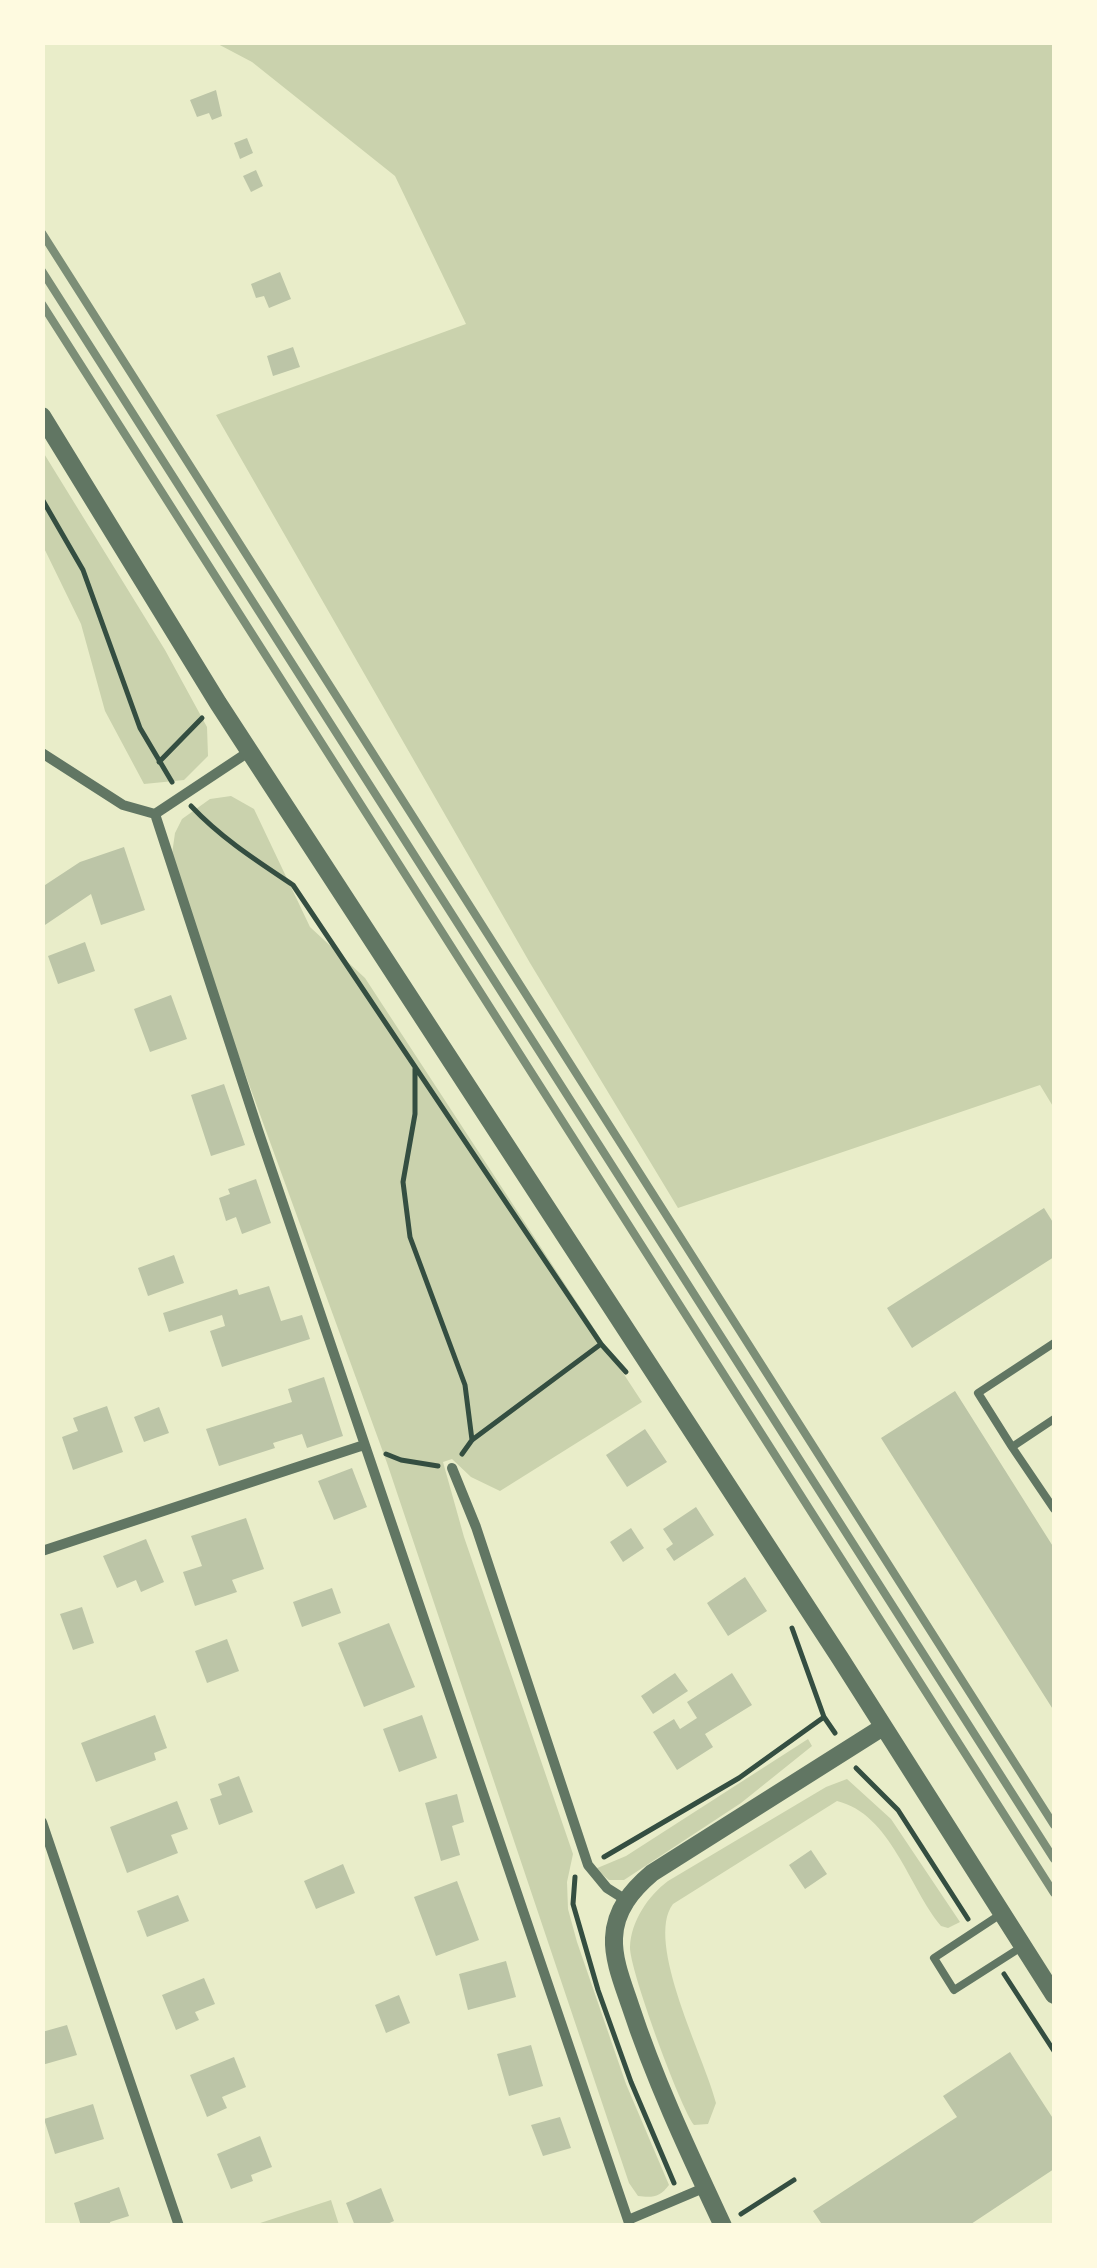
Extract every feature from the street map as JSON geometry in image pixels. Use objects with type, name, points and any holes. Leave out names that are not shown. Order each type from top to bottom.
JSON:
[{"type":"street","points":[[42,416],[218,703],[1054,1995]]},
{"type":"street","points":[[155,814],[250,752]]},
{"type":"street","points":[[42,753],[107,796],[155,814]]},
{"type":"street","points":[[155,814],[364,1445],[629,2223],[706,2187]]},
{"type":"street","points":[[42,1552],[364,1445]]},
{"type":"street","points":[[452,1468],[476,1527],[588,1865],[608,1888],[626,1900]]},
{"type":"street","points":[[723,2225],[666,2103],[620,1974],[614,1938],[619,1914],[626,1900],[652,1873],[883,1727]]},
{"type":"street","points":[[42,1822],[179,2226]]},
{"type":"lane","points":[[1054,1343],[978,1393],[1054,1509]]},
{"type":"lane","points":[[1012,1447],[1054,1419]]},
{"type":"lane","points":[[1002,1914],[934,1958],[954,1990],[1023,1946]]},
{"type":"path","points":[[42,500],[83,570],[140,728],[158,762],[209,825],[293,885],[602,1344],[633,1380]]},
{"type":"path","points":[[158,762],[218,703]]},
{"type":"path","points":[[415,1067],[414,1114],[403,1182],[410,1237],[465,1385],[472,1440]]},
{"type":"path","points":[[364,1445],[401,1460],[452,1468],[472,1440],[602,1344]]},
{"type":"path","points":[[782,1612],[793,1629],[824,1717],[860,1775],[898,1810],[976,1931]]},
{"type":"path","points":[[682,2198],[631,2082],[598,1990],[573,1904],[576,1875],[740,1778],[824,1717]]},
{"type":"path","points":[[996,1963],[1054,2051]]},
{"type":"path","points":[[723,2225],[794,2180]]},
{"type":"green space","points":[[216,43],[1054,43],[1054,1108],[1040,1085],[678,1208],[530,963],[216,415],[466,324],[395,176],[252,62]]},
{"type":"green space","points":[[43,452],[165,650],[207,727],[208,756],[184,780],[144,784],[105,711],[81,624],[43,546]]},
{"type":"green space","points":[[231,796],[254,809],[310,927],[365,978],[642,1402],[500,1491],[471,1477],[452,1459],[443,1462],[464,1537],[573,1854],[567,1882],[568,1909],[626,2084],[669,2185],[656,2196],[638,2196],[629,2183],[387,1463],[207,969],[172,854],[182,819],[210,799]]},
{"type":"green space","points":[[808,1739],[812,1746],[741,1803],[624,1880],[609,1880],[595,1869],[626,1856]]},
{"type":"green space","points":[[847,1779],[891,1819],[960,1922],[948,1928],[941,1926],[885,1836],[856,1809],[837,1801],[673,1904],[666,1922],[671,1972],[716,2103],[708,2124],[694,2125],[667,2066],[632,1960],[631,1937],[637,1919],[668,1881],[826,1787]]},
{"type":"green space","points":[[331,2200],[339,2225],[254,2225]]},
{"type":"building","points":[[216,90],[222,116],[212,120],[209,113],[197,117],[190,100]]},
{"type":"building","points":[[247,138],[253,153],[240,159],[234,143]]},
{"type":"building","points":[[256,170],[263,186],[251,192],[243,176]]},
{"type":"building","points":[[280,272],[291,299],[269,308],[264,296],[256,298],[251,284]]},
{"type":"building","points":[[293,347],[300,367],[273,376],[267,356]]},
{"type":"building","points":[[124,847],[145,910],[101,925],[91,894],[42,927],[42,887],[80,862]]},
{"type":"building","points":[[85,942],[95,971],[58,984],[48,956]]},
{"type":"building","points":[[171,995],[187,1039],[150,1052],[134,1009]]},
{"type":"building","points":[[224,1084],[245,1145],[211,1156],[191,1095]]},
{"type":"building","points":[[256,1179],[271,1223],[242,1234],[236,1217],[226,1221],[219,1198],[230,1194],[228,1189]]},
{"type":"building","points":[[1044,1208],[1054,1224],[1054,1257],[912,1348],[887,1308]]},
{"type":"building","points":[[174,1255],[184,1283],[148,1296],[138,1268]]},
{"type":"building","points":[[269,1286],[281,1321],[302,1315],[310,1339],[222,1367],[210,1331],[225,1326],[222,1315],[169,1332],[163,1313],[237,1289],[239,1295]]},
{"type":"building","points":[[324,1377],[343,1436],[307,1448],[302,1434],[273,1443],[275,1448],[219,1466],[206,1429],[292,1402],[288,1389]]},
{"type":"building","points":[[955,1391],[1054,1548],[1054,1711],[881,1438]]},
{"type":"building","points":[[107,1406],[123,1452],[73,1470],[62,1437],[78,1431],[73,1418]]},
{"type":"building","points":[[159,1407],[169,1433],[144,1442],[134,1417]]},
{"type":"building","points":[[645,1429],[667,1462],[627,1487],[606,1455]]},
{"type":"building","points":[[352,1468],[367,1507],[334,1520],[318,1481]]},
{"type":"building","points":[[696,1507],[714,1535],[674,1561],[666,1549],[673,1544],[663,1529]]},
{"type":"building","points":[[246,1518],[264,1569],[232,1580],[237,1592],[195,1606],[183,1572],[202,1566],[191,1536]]},
{"type":"building","points":[[631,1528],[644,1548],[623,1562],[610,1542]]},
{"type":"building","points":[[146,1539],[164,1582],[141,1592],[136,1580],[117,1588],[103,1556]]},
{"type":"building","points":[[745,1577],[767,1611],[728,1636],[707,1603]]},
{"type":"building","points":[[332,1588],[341,1613],[302,1627],[293,1602]]},
{"type":"building","points":[[82,1607],[94,1643],[73,1650],[60,1614]]},
{"type":"building","points":[[389,1623],[415,1687],[364,1707],[338,1643]]},
{"type":"building","points":[[227,1639],[239,1671],[207,1683],[195,1651]]},
{"type":"building","points":[[675,1673],[688,1691],[653,1714],[641,1696]]},
{"type":"building","points":[[732,1673],[752,1705],[705,1734],[713,1747],[677,1770],[653,1732],[674,1719],[680,1729],[697,1718],[687,1702]]},
{"type":"building","points":[[155,1715],[167,1748],[154,1753],[156,1760],[96,1782],[81,1743]]},
{"type":"building","points":[[422,1715],[437,1758],[399,1772],[383,1729]]},
{"type":"building","points":[[239,1776],[253,1812],[219,1825],[210,1799],[222,1795],[218,1784]]},
{"type":"building","points":[[457,1794],[464,1822],[452,1826],[460,1855],[441,1861],[425,1803]]},
{"type":"building","points":[[177,1801],[188,1829],[171,1835],[178,1853],[127,1873],[110,1827]]},
{"type":"building","points":[[811,1850],[827,1874],[805,1889],[789,1865]]},
{"type":"building","points":[[343,1864],[355,1893],[316,1909],[304,1881]]},
{"type":"building","points":[[457,1881],[479,1940],[436,1956],[414,1897]]},
{"type":"building","points":[[178,1895],[189,1921],[147,1937],[137,1911]]},
{"type":"building","points":[[506,1961],[516,1997],[468,2010],[459,1974]]},
{"type":"building","points":[[204,1978],[215,2004],[195,2012],[199,2020],[176,2030],[162,1995]]},
{"type":"building","points":[[399,1995],[410,2023],[386,2033],[375,2005]]},
{"type":"building","points":[[67,2025],[77,2055],[42,2065],[42,2032]]},
{"type":"building","points":[[531,2045],[543,2086],[509,2096],[497,2054]]},
{"type":"building","points":[[1010,2052],[1054,2120],[1054,2169],[968,2226],[823,2226],[813,2211],[957,2117],[943,2096]]},
{"type":"building","points":[[234,2057],[246,2087],[222,2097],[227,2108],[207,2117],[190,2075]]},
{"type":"building","points":[[93,2104],[104,2139],[55,2154],[44,2119]]},
{"type":"building","points":[[560,2117],[571,2148],[543,2156],[531,2125]]},
{"type":"building","points":[[260,2136],[272,2167],[251,2175],[253,2181],[231,2189],[217,2154]]},
{"type":"building","points":[[119,2187],[129,2216],[110,2222],[111,2226],[81,2226],[74,2203]]},
{"type":"building","points":[[381,2188],[394,2221],[383,2226],[355,2226],[346,2203]]},
{"type":"railway","points":[[42,233],[1054,1825]]},
{"type":"railway","points":[[42,271],[1054,1859]]},
{"type":"railway","points":[[42,304],[1054,1893]]}]
